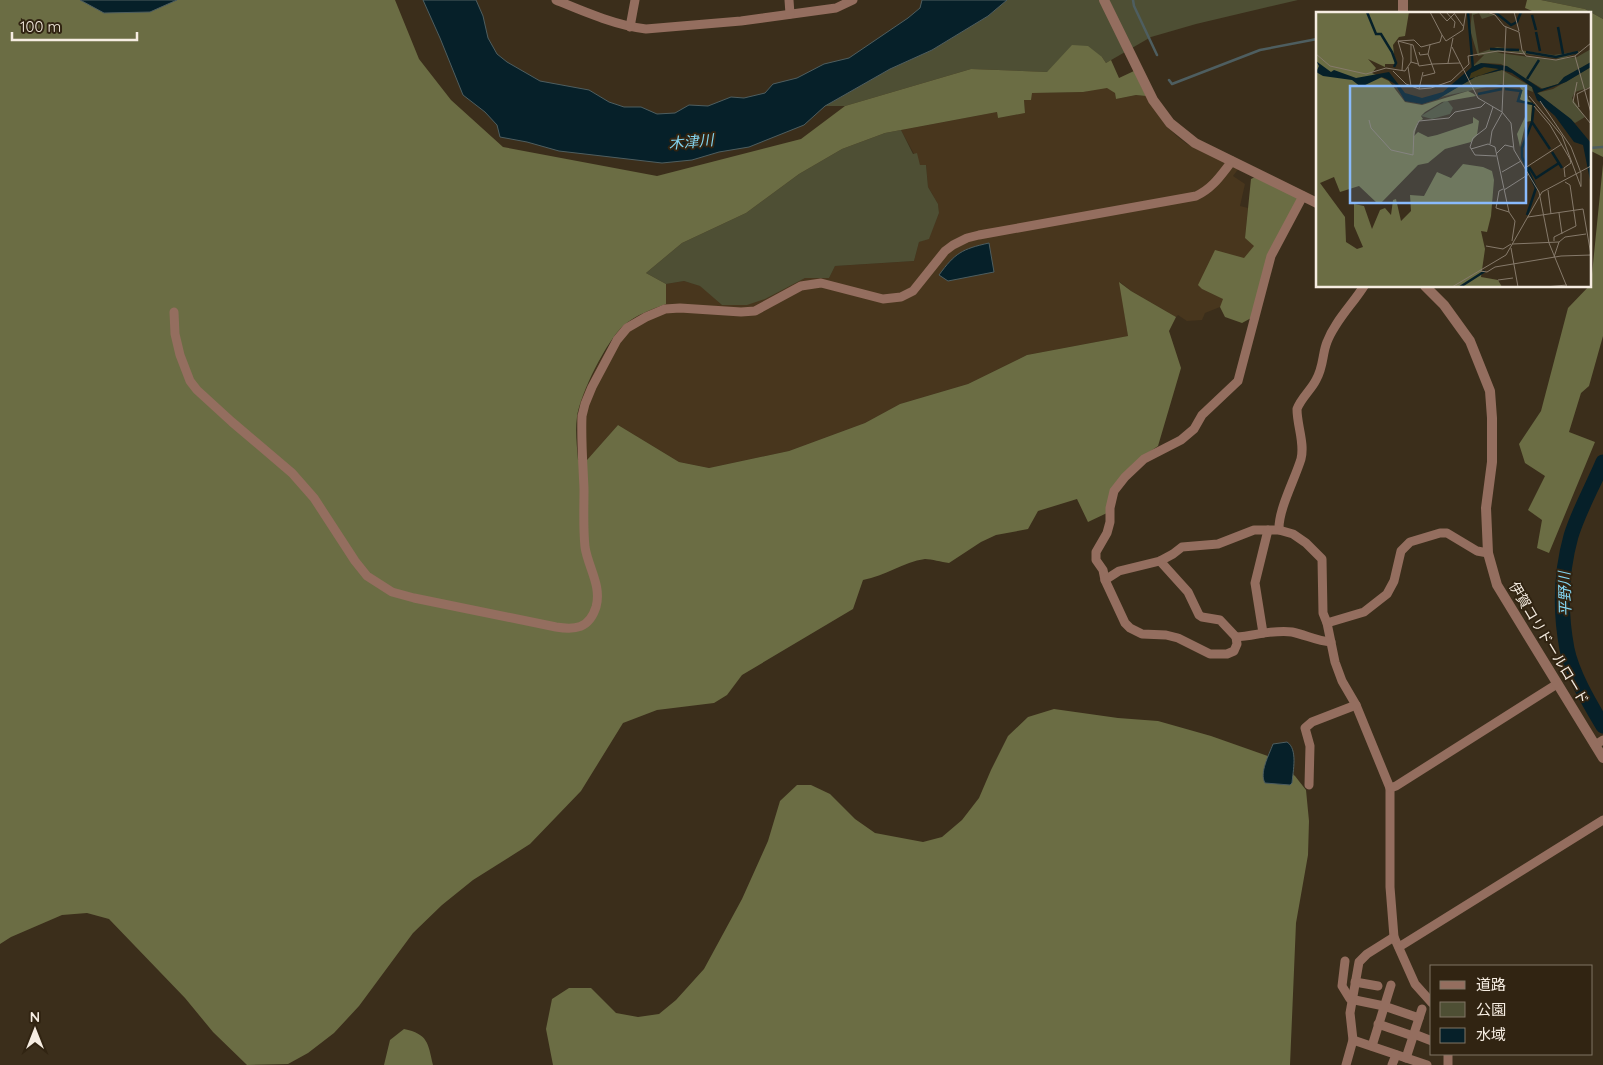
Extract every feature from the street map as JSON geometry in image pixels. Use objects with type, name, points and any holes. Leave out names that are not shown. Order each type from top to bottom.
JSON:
[{"type":"street","points":[[630,27],[634,0]]},
{"type":"street","points":[[789,0],[790,14]]},
{"type":"street","points":[[819,0],[819,10]]},
{"type":"street","points":[[559,1],[630,27],[646,30],[741,21],[836,8],[853,0]]},
{"type":"street","points":[[1104,0],[1146,85],[1163,114],[1179,131],[1196,143],[1316,202]]},
{"type":"street","points":[[174,312],[176,343],[190,381],[212,404],[292,473],[314,498],[361,570],[374,582],[392,592],[414,598],[556,627],[579,628],[588,622],[596,607],[597,598],[596,585],[585,543],[582,416],[590,391],[617,340],[633,324],[659,311],[671,308],[755,311],[801,286],[822,283],[884,298],[901,297],[913,291],[946,252],[960,241],[979,235],[1196,196],[1205,192],[1214,184],[1232,161]]},
{"type":"street","points":[[1160,561],[1188,592],[1199,615],[1220,620],[1236,636],[1236,648],[1234,651],[1227,654],[1210,654],[1178,638],[1166,635],[1142,634],[1125,623],[1096,560],[1096,552],[1110,522],[1110,508],[1114,491],[1125,477],[1144,459],[1181,440],[1194,429],[1202,415],[1238,381],[1271,256],[1303,196]]},
{"type":"street","points":[[1279,530],[1302,454],[1297,409],[1318,377],[1322,368],[1327,342],[1349,306],[1363,288]]},
{"type":"street","name":"伊賀コリドールロード","points":[[1428,288],[1444,305],[1470,341],[1490,391],[1492,462],[1486,508],[1488,554],[1497,585],[1557,684],[1600,742],[1603,758]]},
{"type":"street","points":[[1105,580],[1120,571],[1160,561],[1182,547],[1218,544],[1254,530],[1279,530],[1293,534],[1306,543],[1322,560],[1323,613],[1336,662],[1342,680],[1356,705],[1390,788],[1390,887],[1394,937],[1415,984],[1430,1001]]},
{"type":"street","points":[[1263,633],[1255,583],[1268,530]]},
{"type":"street","points":[[1327,623],[1364,612],[1387,594],[1394,581],[1402,550],[1410,542],[1440,533],[1447,533],[1477,551],[1488,554]]},
{"type":"street","points":[[1236,636],[1291,632],[1322,642],[1331,642]]},
{"type":"street","points":[[1390,788],[1557,684]]},
{"type":"street","points":[[1309,785],[1310,746],[1305,728],[1312,722],[1356,705]]},
{"type":"street","points":[[1399,947],[1603,820]]},
{"type":"street","points":[[1346,1065],[1353,1040],[1350,1020],[1360,959],[1394,937]]},
{"type":"street","points":[[1345,961],[1342,986],[1352,1000],[1421,1014],[1406,1058]]},
{"type":"street","points":[[1355,982],[1378,986]]},
{"type":"street","points":[[1372,1046],[1391,986]]},
{"type":"street","points":[[1378,1024],[1430,1040]]},
{"type":"street","points":[[1353,1040],[1426,1065]]},
{"type":"street","points":[[1392,1065],[1396,1055]]},
{"type":"shaded area","points":[[1107,87],[1115,93],[1116,99],[1136,95],[1146,96],[1167,127],[1179,138],[1187,144],[1239,168],[1233,176],[1245,184],[1240,206],[1248,208],[1245,238],[1255,246],[1244,258],[1202,289],[1224,299],[1220,307],[1205,313],[1202,320],[1187,321],[1178,315],[1176,317],[1131,291],[1120,282],[1128,336],[1027,355],[968,384],[900,404],[865,423],[789,451],[709,468],[679,462],[618,425],[587,460],[578,460],[577,418],[581,398],[599,362],[618,331],[626,323],[649,310],[666,304],[666,284],[684,281],[701,286],[722,305],[786,287],[805,278],[829,278],[835,266],[914,261],[919,242],[929,238],[939,213],[938,204],[928,187],[926,165],[920,165],[901,130],[997,112],[998,118],[1025,113],[1024,100],[1031,93],[1083,92]]},
{"type":"green space","points":[[0,0],[395,0],[419,59],[451,100],[503,147],[657,176],[801,139],[845,106],[971,69],[1047,72],[1072,45],[1088,46],[1102,57],[1106,63],[1111,60],[1119,78],[1134,71],[1146,96],[1136,95],[1116,99],[1115,93],[1107,88],[1083,92],[1032,93],[1031,100],[1024,100],[1025,113],[998,118],[997,112],[885,133],[842,149],[799,174],[746,213],[682,243],[646,273],[666,284],[666,304],[639,315],[624,325],[610,342],[595,368],[583,395],[577,417],[578,460],[587,460],[618,425],[679,462],[709,468],[789,451],[865,423],[900,404],[968,384],[1027,355],[1128,336],[1119,282],[1176,317],[1169,331],[1181,368],[1158,446],[1142,457],[1123,476],[1107,513],[1088,522],[1077,499],[1038,511],[1028,529],[996,535],[981,542],[949,563],[925,559],[863,580],[853,609],[742,675],[727,695],[714,703],[657,710],[623,723],[581,791],[530,844],[473,880],[442,905],[413,933],[359,1006],[334,1033],[308,1053],[288,1064],[247,1065],[213,1032],[185,998],[109,919],[87,913],[62,915],[11,937],[0,944]]},
{"type":"green space","points":[[1007,0],[1298,0],[1196,24],[1151,37],[1106,63],[1102,57],[1047,72],[971,69],[845,106],[825,106],[890,69],[932,50],[988,16]]},
{"type":"green space","points":[[1527,0],[1541,0],[1585,9],[1603,19],[1603,157],[1590,150],[1590,12],[1534,12],[1525,8]]},
{"type":"green space","points":[[1541,0],[1603,0],[1603,19],[1585,9]]},
{"type":"green space","points":[[901,130],[913,154],[917,153],[920,165],[926,165],[928,187],[938,204],[939,213],[929,239],[919,242],[914,261],[835,266],[829,278],[805,278],[765,299],[747,305],[722,305],[700,286],[684,281],[666,284],[646,273],[682,243],[746,213],[799,174],[842,149],[885,133]]},
{"type":"green space","points":[[1603,164],[1603,336],[1589,386],[1581,393],[1569,432],[1595,442],[1549,553],[1537,548],[1542,520],[1528,510],[1545,476],[1525,463],[1519,444],[1541,411],[1568,308],[1587,288],[1590,288]]},
{"type":"green space","points":[[1257,176],[1297,196],[1298,201],[1285,222],[1253,317],[1242,323],[1225,317],[1220,307],[1223,299],[1202,289],[1198,285],[1215,250],[1244,258],[1254,246],[1245,238],[1251,179]]},
{"type":"green space","points":[[1054,709],[1118,718],[1158,721],[1211,736],[1276,759],[1295,776],[1306,790],[1309,821],[1308,855],[1296,923],[1290,1065],[553,1065],[546,1029],[552,999],[569,988],[591,988],[616,1013],[638,1017],[659,1014],[676,1000],[704,969],[742,899],[768,841],[780,801],[797,785],[811,785],[830,794],[855,819],[875,833],[923,842],[942,837],[962,820],[979,798],[1008,736],[1028,717]]},
{"type":"green space","points":[[404,1029],[418,1034],[426,1041],[433,1065],[384,1065],[390,1040]]},
{"type":"water","points":[[80,0],[177,0],[150,12],[104,13]]},
{"type":"water","name":"木津川","points":[[423,0],[476,0],[483,16],[488,38],[497,54],[507,62],[540,81],[589,90],[609,102],[624,107],[641,107],[657,114],[675,113],[689,105],[708,106],[731,97],[744,98],[765,93],[773,84],[797,78],[824,64],[849,58],[908,18],[920,8],[922,0],[1007,0],[988,16],[932,50],[890,69],[825,106],[804,125],[749,147],[719,152],[692,160],[662,163],[559,151],[500,137],[497,125],[485,112],[463,95]]},
{"type":"water","points":[[989,243],[994,272],[948,281],[939,275],[960,253],[972,247]]},
{"type":"water","points":[[1287,742],[1294,755],[1292,783],[1290,785],[1265,783],[1263,779],[1264,769],[1273,744]]},
{"type":"waterway","points":[[1133,0],[1157,55]]},
{"type":"waterway","points":[[1169,80],[1172,84],[1260,50],[1316,39]]},
{"type":"waterway","points":[[1590,148],[1603,147]]},
{"type":"waterway","name":"平野川","points":[[1603,462],[1574,526],[1563,578],[1563,621],[1569,659],[1582,689],[1603,726]]}]
